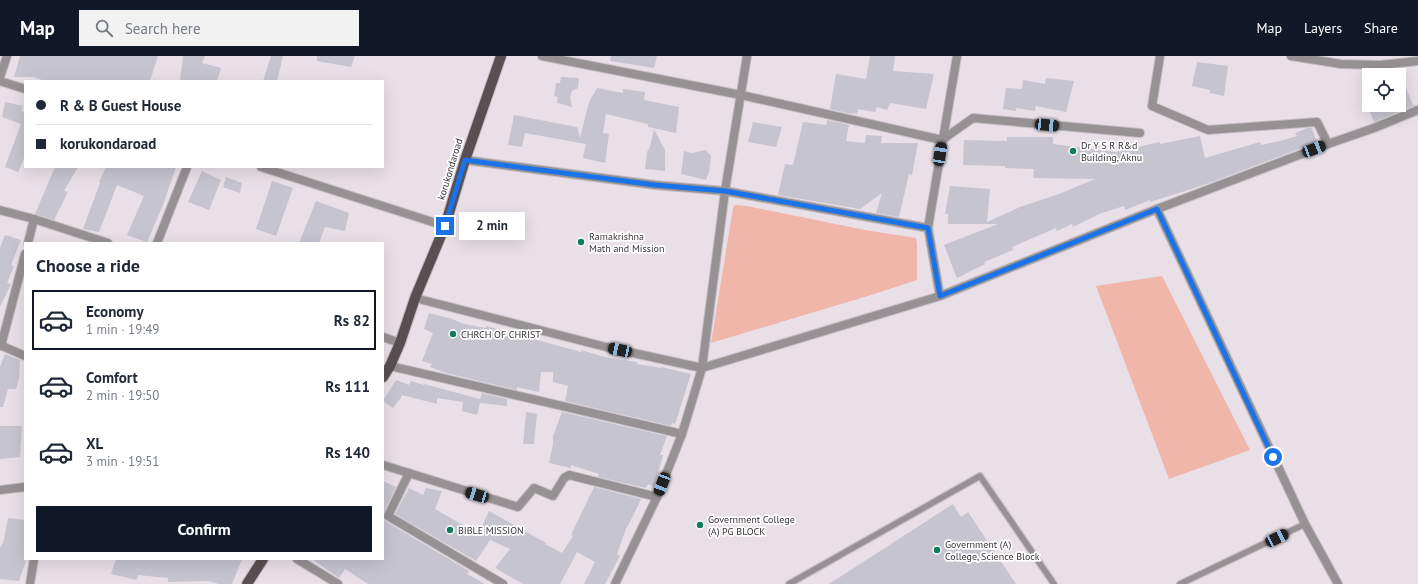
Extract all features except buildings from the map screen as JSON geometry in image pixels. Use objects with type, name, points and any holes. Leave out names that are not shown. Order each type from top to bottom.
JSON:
[{"type":"main road","name":"korukondaroad","points":[[384,376],[400,343],[415,298],[445,226],[465,160],[501,56]]},
{"type":"main road","points":[[247,584],[262,560]]},
{"type":"street","points":[[0,77],[7,56]]},
{"type":"street","points":[[542,56],[741,95],[942,140],[973,118],[1140,134]]},
{"type":"street","points":[[615,584],[657,497],[682,434],[702,368],[725,191],[747,56]]},
{"type":"street","points":[[940,296],[928,228],[957,56]]},
{"type":"street","points":[[1160,56],[1152,106],[1208,130],[1317,122],[1328,144]]},
{"type":"street","points":[[1291,56],[1341,64],[1380,66],[1418,61]]},
{"type":"street","points":[[0,81],[24,89]]},
{"type":"street","points":[[415,298],[606,347],[702,368],[940,296],[1157,209],[1374,128],[1418,110]]},
{"type":"street","points":[[465,160],[655,185],[725,191],[928,228]]},
{"type":"street","points":[[157,242],[187,168]]},
{"type":"street","points":[[264,168],[445,226]]},
{"type":"street","points":[[1157,209],[1305,524],[1338,584]]},
{"type":"street","points":[[0,210],[105,242]]},
{"type":"street","points":[[28,242],[34,220]]},
{"type":"street","points":[[24,258],[1,345],[24,356]]},
{"type":"street","points":[[384,337],[400,343]]},
{"type":"street","points":[[390,366],[682,434]]},
{"type":"street","points":[[384,465],[518,508],[534,488],[553,496],[564,478],[569,475],[657,497]]},
{"type":"street","points":[[409,473],[388,516],[503,584]]},
{"type":"street","points":[[0,490],[24,487]]},
{"type":"street","points":[[30,584],[34,560]]},
{"type":"street","points":[[299,560],[338,584]]},
{"type":"lane","points":[[789,584],[980,476],[1054,584]]},
{"type":"lane","points":[[1180,584],[1305,524]]},
{"type":"shaded area","points":[[735,205],[747,206],[865,230],[916,238],[917,280],[711,343],[733,208]]},
{"type":"shaded area","points":[[1162,276],[1250,450],[1169,479],[1096,286]]},
{"type":"place","name":"Dr Y S R R&d Building, Aknu","points":[[1073,151]]},
{"type":"place","name":"Ramakrishna Math and Mission","points":[[581,242]]},
{"type":"place","name":"CHRCH OF CHRIST","points":[[453,334]]},
{"type":"place","name":"Government College (A) PG BLOCK","points":[[700,525]]},
{"type":"place","name":"BIBLE MISSION","points":[[450,530]]},
{"type":"place","name":"Government (A) College, Science Block","points":[[937,550]]},
{"type":"route","points":[[445,226],[465,160],[655,185],[725,191],[928,228],[940,296],[1157,209],[1273,457]]}]
